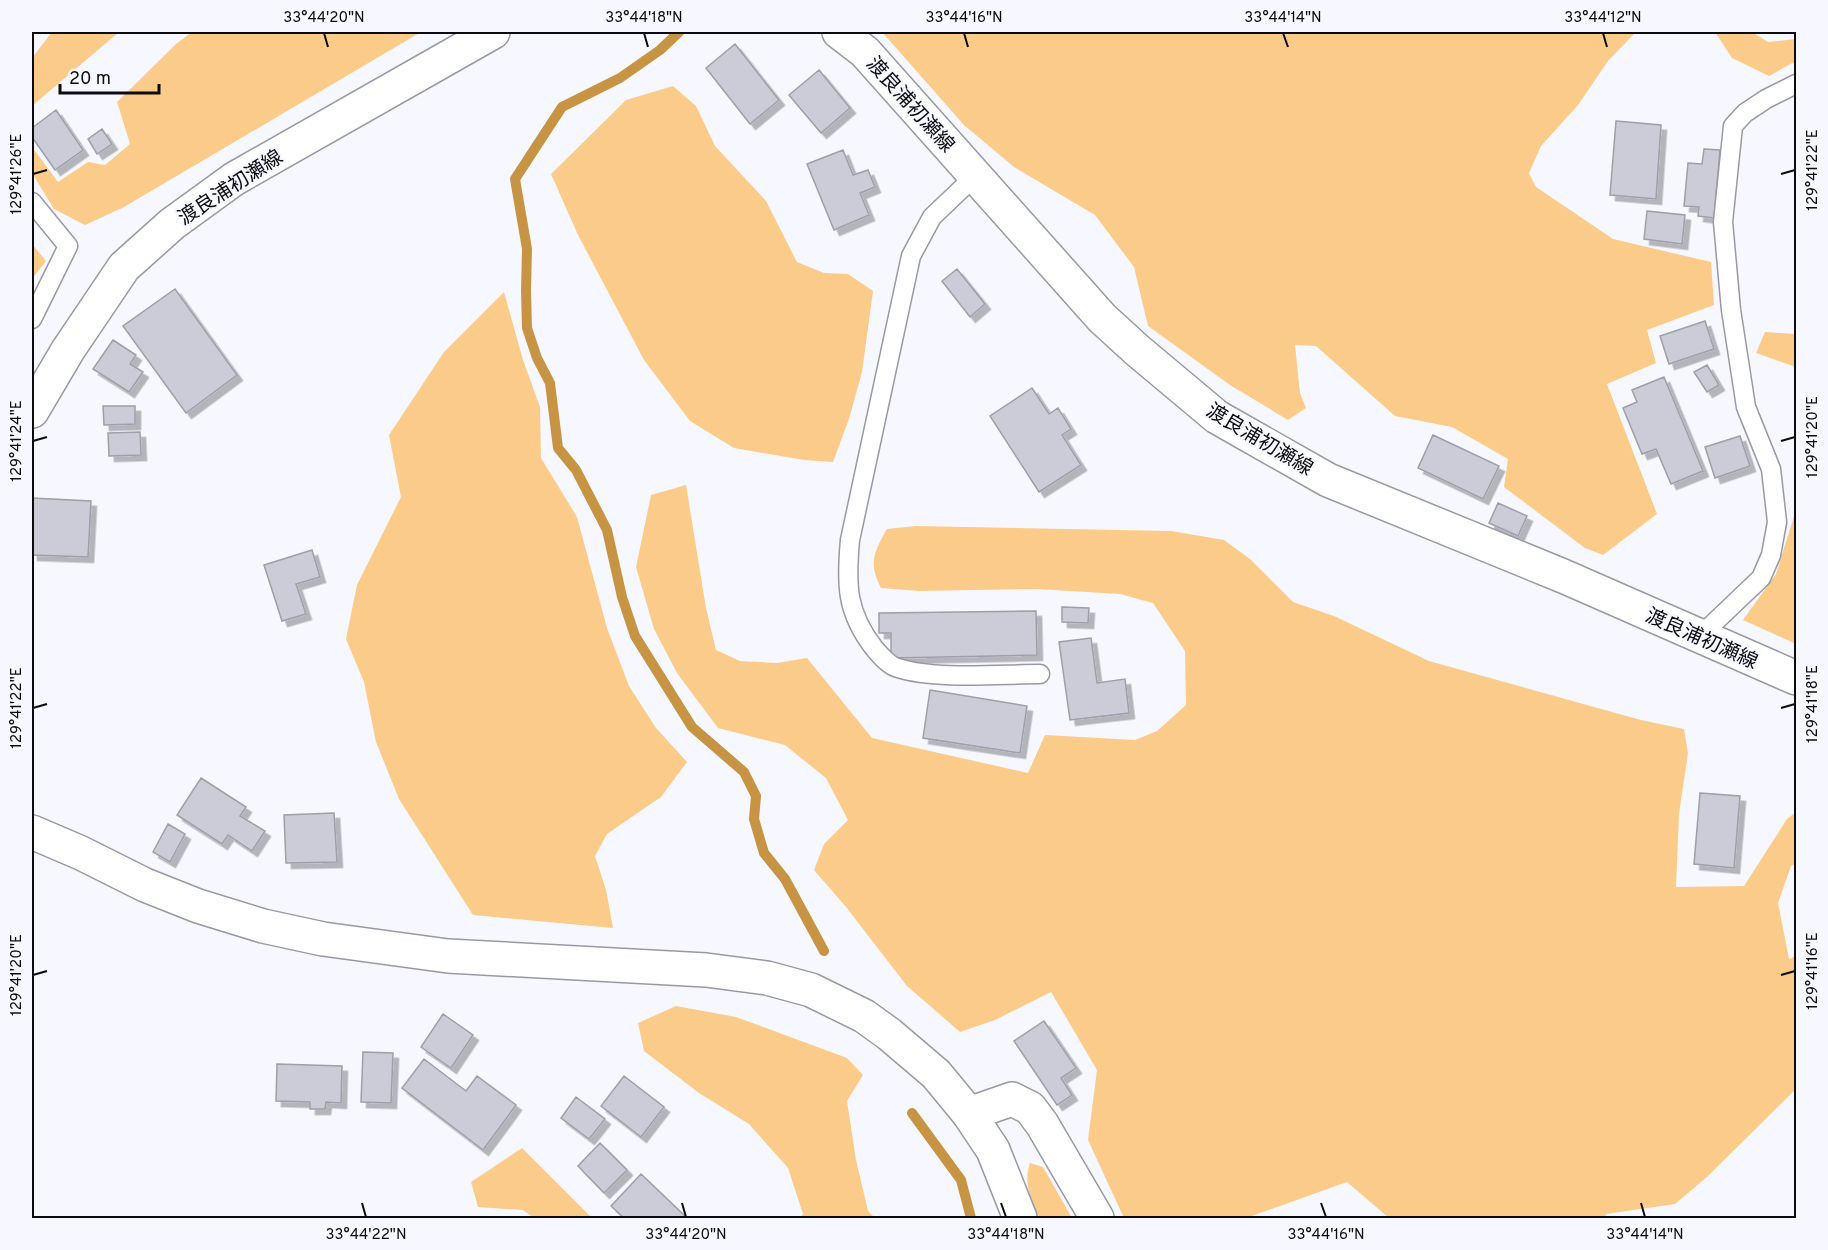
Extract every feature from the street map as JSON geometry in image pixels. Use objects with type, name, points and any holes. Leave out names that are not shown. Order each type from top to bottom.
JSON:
[{"type":"main road","name":"渡良浦初瀬線","points":[[32,411],[68,350],[124,267],[172,224],[234,179],[493,32]]},
{"type":"main road","name":"渡良浦初瀬線","points":[[839,32],[865,52],[1102,318],[1217,417],[1328,480],[1563,576],[1797,678]]},
{"type":"main road","points":[[32,832],[145,885],[198,906],[263,926],[323,939],[448,956],[706,970],[767,978],[811,990],[864,1017],[890,1034],[936,1074],[969,1114],[993,1150],[1020,1218]]},
{"type":"main road","points":[[969,1114],[1012,1099],[1030,1108],[1042,1124],[1097,1218]]},
{"type":"lane","points":[[1699,637],[1761,578],[1771,555],[1777,522],[1771,469],[1746,407],[1731,310],[1724,222],[1733,126],[1745,112],[1797,84]]},
{"type":"lane","points":[[975,176],[932,217],[911,256],[850,540],[847,578],[852,610],[865,637],[880,655],[896,668],[932,674],[1040,674]]},
{"type":"lane","points":[[32,202],[68,246],[32,319]]},
{"type":"shaded area","points":[[52,32],[119,32],[32,106],[32,58]]},
{"type":"shaded area","points":[[192,32],[421,32],[124,207],[85,225],[54,209],[32,173],[32,147],[58,182],[88,162],[105,165],[130,144],[117,102],[176,44]]},
{"type":"shaded area","points":[[882,32],[1636,32],[1608,61],[1578,105],[1541,146],[1529,173],[1536,187],[1613,239],[1711,262],[1714,305],[1647,330],[1656,363],[1607,384],[1657,514],[1603,555],[1585,548],[1504,487],[1508,459],[1452,427],[1395,416],[1316,346],[1295,345],[1300,393],[1306,408],[1288,420],[1230,385],[1148,326],[1134,267],[1095,215],[1014,167],[964,125]]},
{"type":"shaded area","points":[[1715,32],[1752,32],[1768,42],[1796,39],[1796,61],[1769,76],[1732,58]]},
{"type":"shaded area","points":[[673,86],[696,106],[715,146],[766,201],[797,262],[824,273],[848,274],[873,291],[862,372],[849,419],[833,462],[804,460],[734,448],[690,421],[644,360],[578,235],[551,174],[626,100]]},
{"type":"shaded area","points":[[32,244],[46,261],[32,279]]},
{"type":"shaded area","points":[[504,292],[523,360],[540,407],[541,458],[577,517],[607,628],[629,686],[656,728],[687,762],[661,797],[607,834],[595,856],[606,890],[613,928],[473,915],[399,799],[376,742],[364,682],[346,639],[357,585],[401,497],[389,435],[444,352]]},
{"type":"shaded area","points":[[1765,332],[1796,334],[1796,367],[1756,353]]},
{"type":"shaded area","points":[[686,485],[706,608],[716,650],[740,661],[777,663],[807,658],[872,738],[1028,773],[1045,735],[1135,740],[1157,731],[1186,705],[1185,651],[1153,603],[1120,594],[1037,589],[919,591],[881,588],[875,571],[874,558],[887,529],[916,526],[1171,531],[1224,540],[1250,559],[1293,602],[1334,616],[1429,661],[1641,720],[1684,729],[1688,753],[1679,814],[1676,887],[1744,886],[1787,819],[1796,812],[1796,863],[1791,866],[1778,903],[1789,959],[1796,956],[1796,1089],[1708,1176],[1675,1204],[1606,1214],[1605,1218],[1389,1218],[1347,1182],[1246,1218],[1124,1218],[1088,1140],[1097,1070],[1051,992],[995,1020],[960,1032],[907,986],[846,907],[814,870],[824,844],[848,820],[826,778],[785,745],[718,728],[677,673],[654,629],[636,567],[651,495]]},
{"type":"shaded area","points":[[1796,510],[1796,644],[1743,620],[1776,574]]},
{"type":"shaded area","points":[[676,1006],[736,1017],[847,1058],[863,1075],[847,1101],[856,1160],[868,1211],[875,1218],[800,1218],[803,1214],[788,1168],[749,1124],[699,1093],[644,1051],[638,1023]]},
{"type":"shaded area","points":[[522,1148],[592,1218],[534,1218],[523,1210],[478,1207],[471,1182]]},
{"type":"shaded area","points":[[1030,1163],[1043,1167],[1072,1218],[1039,1218],[1031,1198],[1027,1178]]},
{"type":"building","points":[[735,44],[779,100],[750,124],[706,68]]},
{"type":"building","points":[[819,70],[850,108],[821,133],[789,95]]},
{"type":"building","points":[[56,110],[83,150],[55,170],[32,137],[32,128]]},
{"type":"building","points":[[1616,121],[1661,125],[1656,199],[1610,195]]},
{"type":"building","points":[[102,129],[112,144],[97,154],[88,139]]},
{"type":"building","points":[[1704,149],[1720,150],[1714,218],[1698,216],[1699,207],[1684,206],[1688,163],[1702,164]]},
{"type":"building","points":[[843,150],[853,175],[868,170],[875,187],[860,193],[869,215],[834,230],[807,164]]},
{"type":"building","points":[[1647,211],[1685,215],[1682,244],[1644,239]]},
{"type":"building","points":[[957,269],[985,304],[970,317],[942,281]]},
{"type":"building","points":[[175,289],[237,375],[186,413],[123,326]]},
{"type":"building","points":[[1705,321],[1714,349],[1669,364],[1660,336]]},
{"type":"building","points":[[113,340],[136,355],[130,364],[143,372],[129,392],[93,369]]},
{"type":"building","points":[[1707,365],[1719,385],[1707,392],[1694,372]]},
{"type":"building","points":[[1664,377],[1703,471],[1671,484],[1656,449],[1642,454],[1623,408],[1637,402],[1632,390]]},
{"type":"building","points":[[1032,388],[1049,414],[1058,408],[1071,429],[1062,435],[1081,465],[1039,492],[990,416]]},
{"type":"building","points":[[103,406],[135,406],[135,424],[104,425]]},
{"type":"building","points":[[140,432],[141,455],[109,456],[108,433]]},
{"type":"building","points":[[1433,435],[1499,466],[1483,499],[1418,468]]},
{"type":"building","points":[[1740,436],[1750,466],[1715,478],[1705,447]]},
{"type":"building","points":[[32,498],[91,501],[88,557],[32,555]]},
{"type":"building","points":[[1498,503],[1527,516],[1518,536],[1489,523]]},
{"type":"building","points":[[312,550],[320,577],[296,584],[306,614],[282,621],[264,565]]},
{"type":"building","points":[[1062,607],[1089,608],[1088,623],[1062,622]]},
{"type":"building","points":[[1036,611],[1037,655],[891,658],[891,633],[879,633],[879,613]]},
{"type":"building","points":[[1091,638],[1097,683],[1125,679],[1129,713],[1070,720],[1059,642]]},
{"type":"building","points":[[930,690],[1027,706],[1020,753],[923,738]]},
{"type":"building","points":[[201,778],[246,807],[240,816],[265,831],[252,851],[228,835],[222,844],[177,815]]},
{"type":"building","points":[[1700,793],[1740,796],[1734,868],[1694,864]]},
{"type":"building","points":[[334,813],[337,862],[286,863],[284,815]]},
{"type":"building","points":[[168,824],[185,834],[170,862],[153,852]]},
{"type":"building","points":[[443,1014],[473,1035],[451,1068],[421,1047]]},
{"type":"building","points":[[1044,1021],[1076,1068],[1061,1078],[1072,1095],[1057,1105],[1014,1041]]},
{"type":"building","points":[[363,1052],[393,1053],[391,1103],[361,1102]]},
{"type":"building","points":[[424,1059],[466,1091],[477,1076],[516,1105],[483,1150],[402,1088]]},
{"type":"building","points":[[277,1064],[342,1066],[341,1103],[326,1102],[325,1109],[310,1109],[310,1102],[276,1101]]},
{"type":"building","points":[[624,1076],[664,1107],[641,1137],[601,1106]]},
{"type":"building","points":[[576,1097],[605,1119],[589,1139],[561,1118]]},
{"type":"building","points":[[600,1143],[627,1170],[604,1193],[578,1166]]},
{"type":"building","points":[[641,1174],[687,1218],[624,1218],[611,1206]]},
{"type":"waterway","points":[[679,32],[660,50],[620,78],[562,107],[515,179],[527,249],[527,328],[537,358],[550,383],[558,448],[576,470],[607,530],[622,597],[635,636],[692,727],[744,772],[756,796],[754,819],[764,853],[785,879],[824,951]]},
{"type":"waterway","points":[[912,1113],[961,1180],[971,1218]]}]
